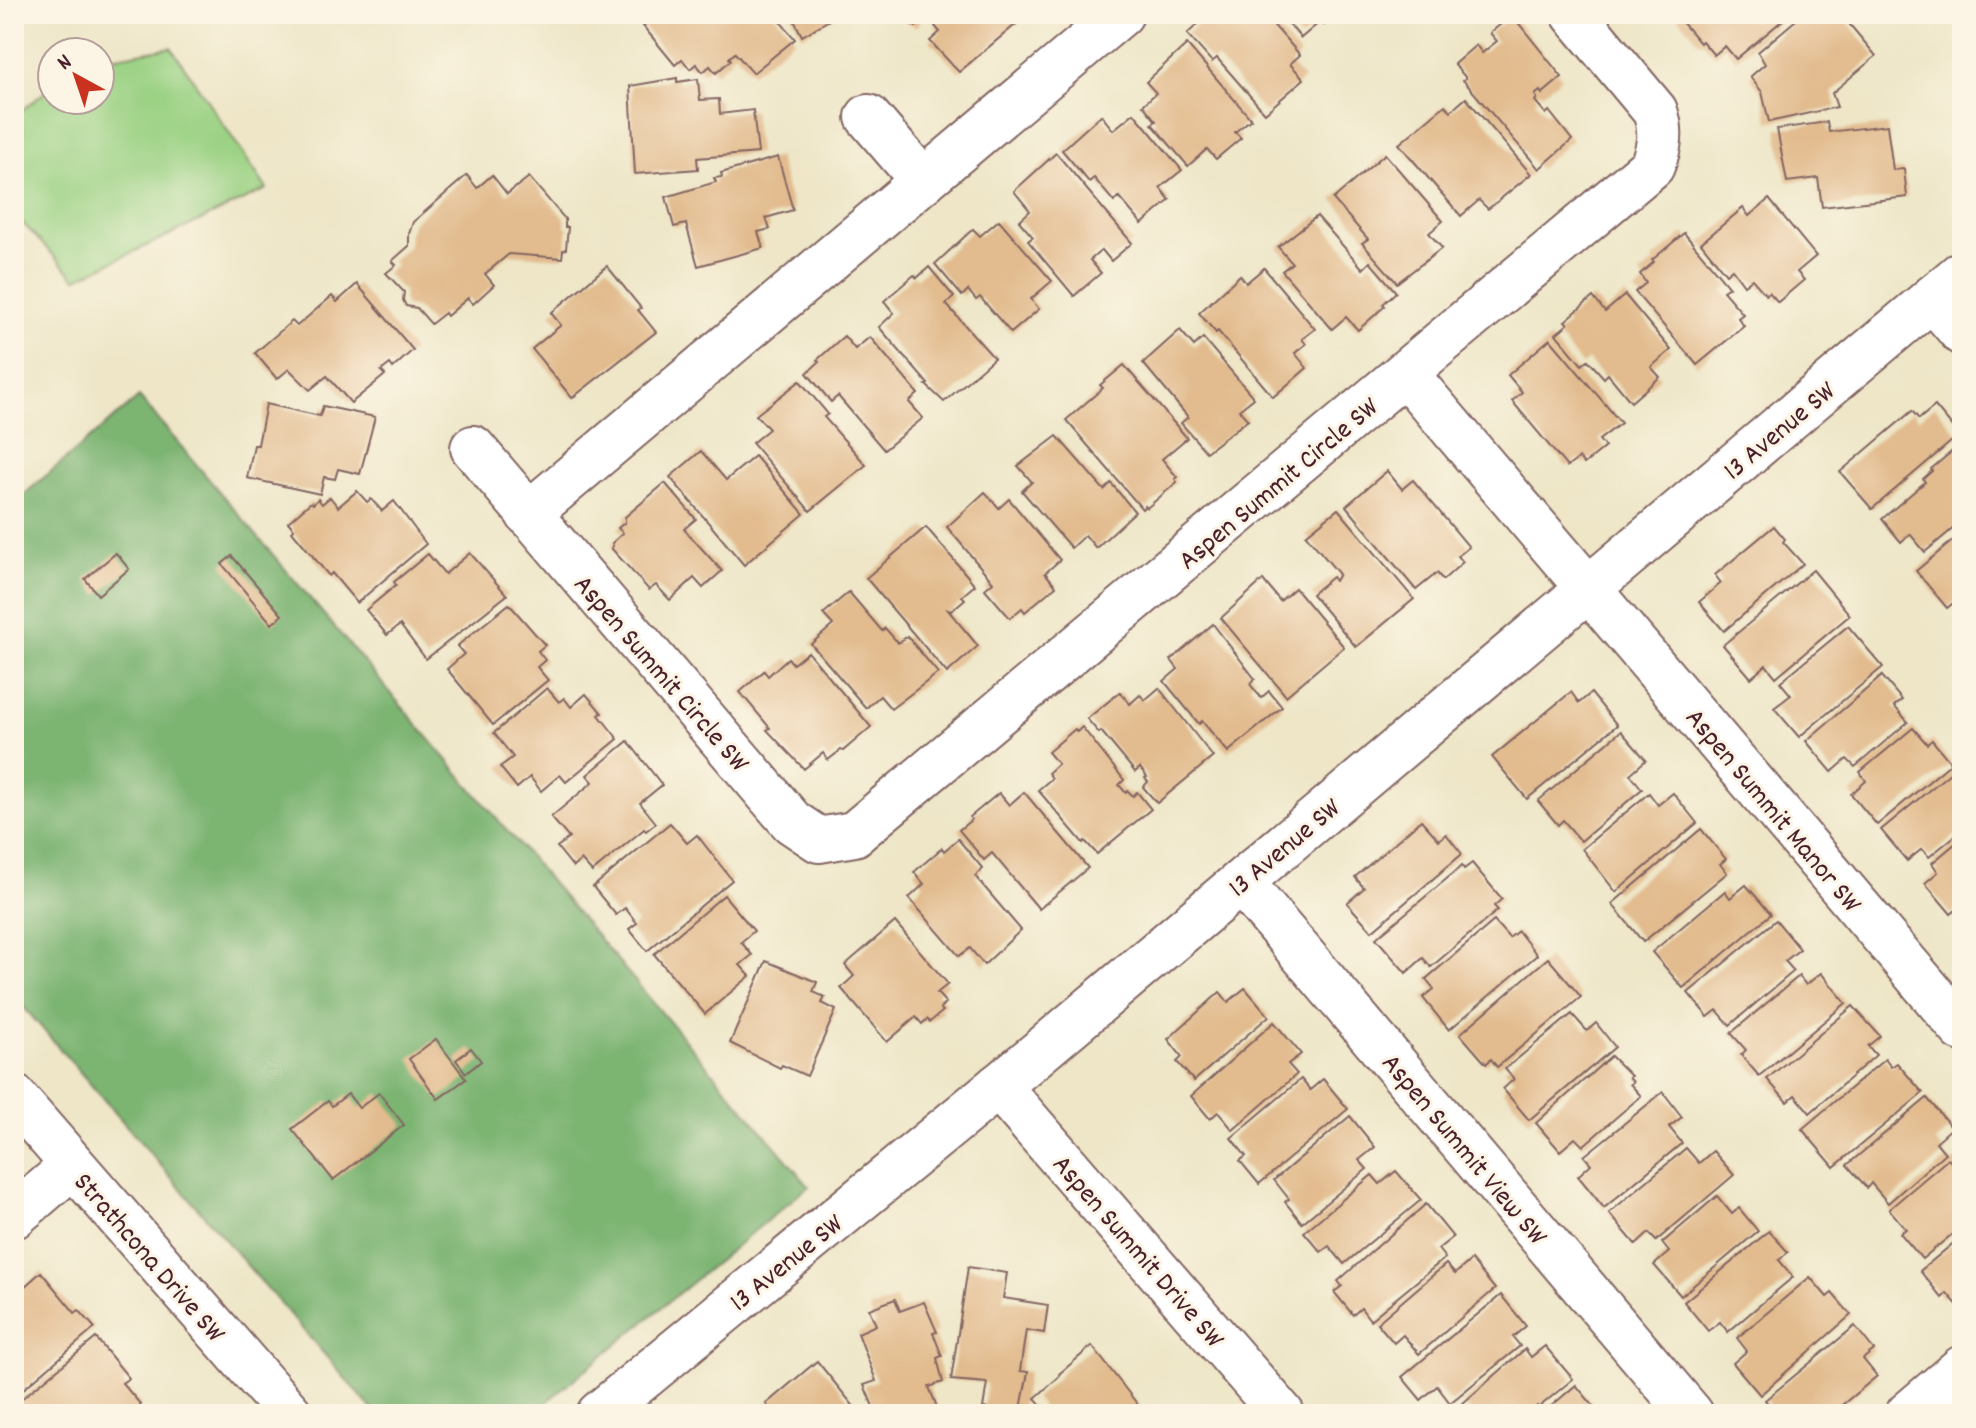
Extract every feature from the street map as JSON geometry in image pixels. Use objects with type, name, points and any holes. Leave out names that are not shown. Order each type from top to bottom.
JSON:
[{"type":"street","points":[[528,514],[1121,14]]},
{"type":"street","name":"Aspen Summit Circle SW","points":[[473,448],[792,822],[819,840],[854,834],[1652,166],[1661,127],[1655,111],[1574,14]]},
{"type":"street","points":[[868,117],[923,181]]},
{"type":"street","points":[[1947,286],[1962,333]]},
{"type":"street","name":"13 Avenue SW","points":[[599,1414],[998,1086],[1947,286]]},
{"type":"street","points":[[1406,374],[1588,589]]},
{"type":"street","name":"Aspen Summit Manor SW","points":[[1588,589],[1962,1029]]},
{"type":"street","name":"Aspen Summit View SW","points":[[1241,882],[1691,1414]]},
{"type":"street","name":"Aspen Summit Drive SW","points":[[998,1086],[1282,1414]]},
{"type":"street","name":"Strathcona Drive SW","points":[[14,1097],[290,1414]]},
{"type":"street","points":[[14,1216],[72,1166]]},
{"type":"street","points":[[1908,1414],[1962,1368]]},
{"type":"green space","points":[[171,47],[267,189],[76,279],[14,214],[15,116],[36,99],[36,116],[116,116],[116,57]]},
{"type":"green space","points":[[139,397],[809,1186],[532,1414],[376,1414],[14,996],[14,503]]},
{"type":"building","points":[[657,14],[774,14],[795,39],[753,73],[735,53],[716,73],[710,66],[703,72],[696,64],[690,69],[682,59],[675,65],[643,26]]},
{"type":"building","points":[[791,14],[839,14],[802,36]]},
{"type":"building","points":[[893,14],[924,14],[916,27]]},
{"type":"building","points":[[949,14],[1028,14],[959,72],[930,41],[940,32],[935,26]]},
{"type":"building","points":[[1204,14],[1264,14],[1300,55],[1290,64],[1304,79],[1265,113],[1217,58],[1212,62],[1187,34]]},
{"type":"building","points":[[1280,14],[1337,14],[1324,25],[1321,21],[1301,38]]},
{"type":"building","points":[[1675,14],[1790,14],[1736,59],[1725,46],[1714,55]]},
{"type":"building","points":[[1803,14],[1841,14],[1876,56],[1832,93],[1837,107],[1769,122],[1762,92],[1750,77],[1765,64],[1758,52]]},
{"type":"building","points":[[1512,15],[1562,77],[1542,94],[1540,91],[1535,95],[1535,101],[1546,114],[1549,111],[1572,140],[1539,169],[1463,80],[1466,78],[1454,64],[1476,45],[1482,53],[1497,41],[1490,33]]},
{"type":"building","points":[[1187,44],[1251,119],[1235,132],[1241,138],[1216,159],[1207,149],[1188,166],[1152,124],[1156,121],[1143,105],[1156,93],[1146,82]]},
{"type":"building","points":[[677,78],[677,82],[698,79],[700,100],[719,99],[720,114],[753,110],[758,153],[697,158],[698,169],[635,174],[630,86]]},
{"type":"building","points":[[1466,98],[1531,174],[1488,209],[1479,200],[1461,216],[1399,144],[1445,105],[1451,111]]},
{"type":"building","points":[[1134,113],[1182,170],[1160,188],[1170,200],[1142,224],[1119,197],[1114,202],[1094,178],[1089,182],[1062,150],[1101,115],[1113,130]]},
{"type":"building","points":[[1827,122],[1829,132],[1887,125],[1893,170],[1904,169],[1907,197],[1822,207],[1818,178],[1787,182],[1777,129]]},
{"type":"building","points":[[1056,153],[1132,243],[1111,261],[1102,250],[1090,260],[1101,273],[1074,296],[1028,241],[1033,237],[1019,221],[1030,211],[1014,191]]},
{"type":"building","points":[[1385,154],[1443,221],[1429,233],[1442,248],[1397,283],[1362,243],[1368,239],[1333,199]]},
{"type":"building","points":[[778,157],[793,210],[766,218],[770,229],[758,232],[763,248],[698,266],[686,224],[674,227],[666,197],[716,182],[714,178],[722,177],[721,173]]},
{"type":"building","points":[[467,175],[477,188],[492,175],[507,194],[529,177],[565,219],[565,227],[568,227],[566,249],[562,258],[509,254],[485,274],[494,285],[473,304],[468,298],[447,316],[445,313],[431,324],[417,308],[406,306],[404,292],[386,273],[396,265],[392,261],[409,246],[413,222]]},
{"type":"building","points":[[1769,199],[1816,256],[1797,272],[1804,280],[1778,302],[1769,292],[1766,295],[1752,279],[1744,285],[1732,269],[1726,274],[1701,243],[1743,208],[1749,216]]},
{"type":"building","points":[[1317,216],[1363,269],[1370,262],[1396,292],[1358,330],[1346,317],[1332,329],[1282,271],[1292,263],[1278,247]]},
{"type":"building","points":[[999,220],[1052,281],[1031,299],[1039,309],[1011,333],[980,297],[976,300],[968,290],[962,296],[935,264],[973,229],[980,236]]},
{"type":"building","points":[[1684,233],[1729,287],[1723,291],[1743,314],[1738,318],[1744,326],[1697,365],[1635,292],[1646,283],[1640,274]]},
{"type":"building","points":[[607,266],[656,332],[572,398],[532,349],[561,325],[551,313]]},
{"type":"building","points":[[929,267],[954,297],[946,304],[994,358],[944,402],[926,385],[879,327],[894,313],[884,301],[914,275],[917,278]]},
{"type":"building","points":[[1264,268],[1315,329],[1302,339],[1306,344],[1295,353],[1307,368],[1273,397],[1199,313],[1240,275],[1246,283]]},
{"type":"building","points":[[357,284],[413,350],[393,368],[390,364],[381,371],[385,375],[351,403],[327,376],[310,390],[289,369],[277,379],[255,353],[292,321],[297,326],[332,296],[337,302]]},
{"type":"building","points":[[1625,295],[1671,350],[1651,367],[1660,377],[1631,402],[1608,374],[1604,378],[1588,360],[1582,365],[1556,334],[1568,324],[1565,321],[1593,297],[1605,312]]},
{"type":"building","points":[[1180,330],[1194,346],[1203,338],[1254,398],[1239,410],[1248,420],[1206,452],[1181,423],[1188,417],[1143,363]]},
{"type":"building","points":[[844,336],[855,349],[870,337],[918,394],[909,402],[923,418],[884,450],[838,396],[831,402],[807,373]]},
{"type":"building","points":[[1550,339],[1621,423],[1599,440],[1605,447],[1584,464],[1579,458],[1567,467],[1512,401],[1522,392],[1508,375]]},
{"type":"building","points":[[1124,365],[1187,438],[1162,459],[1177,477],[1177,482],[1142,509],[1066,420]]},
{"type":"building","points":[[800,381],[828,414],[824,417],[866,465],[810,511],[752,443],[769,429],[756,415]]},
{"type":"building","points":[[266,404],[320,416],[323,406],[375,417],[360,474],[338,469],[335,479],[324,477],[320,494],[247,478],[254,445],[258,445]]},
{"type":"building","points":[[1935,406],[1959,435],[1872,509],[1840,472],[1912,411],[1919,419]]},
{"type":"building","points":[[1057,436],[1104,490],[1111,483],[1135,512],[1096,548],[1085,535],[1071,548],[1022,491],[1032,482],[1018,466]]},
{"type":"building","points":[[1962,443],[1962,521],[1925,552],[1910,534],[1901,542],[1882,519],[1925,482],[1923,479],[1931,469]]},
{"type":"building","points":[[701,451],[726,480],[755,456],[804,514],[744,565],[670,477]]},
{"type":"building","points":[[1387,471],[1402,489],[1413,480],[1469,547],[1458,556],[1463,562],[1443,580],[1437,573],[1416,590],[1346,506]]},
{"type":"building","points":[[665,483],[696,519],[684,529],[722,571],[703,588],[694,578],[670,600],[656,585],[649,590],[611,548],[623,533],[618,528],[625,522],[625,517]]},
{"type":"building","points":[[357,491],[367,502],[371,499],[382,511],[394,501],[426,544],[357,603],[332,573],[329,576],[288,522],[311,502],[313,504],[318,499],[322,504],[330,497],[338,507]]},
{"type":"building","points":[[985,492],[999,508],[1009,499],[1060,560],[1045,573],[1056,586],[1025,612],[1022,608],[1010,618],[985,589],[993,582],[947,527]]},
{"type":"building","points":[[1338,509],[1414,599],[1356,647],[1312,594],[1332,577],[1335,581],[1339,574],[1306,535]]},
{"type":"building","points":[[1774,526],[1785,539],[1783,542],[1803,564],[1724,631],[1699,602],[1721,583],[1715,575]]},
{"type":"building","points":[[926,527],[975,585],[962,596],[965,599],[951,611],[948,610],[978,646],[947,673],[866,578]]},
{"type":"building","points":[[1962,533],[1962,596],[1947,608],[1916,571]]},
{"type":"building","points":[[116,553],[129,569],[98,595],[85,579]]},
{"type":"building","points":[[470,553],[507,595],[426,659],[400,625],[387,635],[366,610],[428,554],[445,574]]},
{"type":"building","points":[[232,556],[282,615],[272,624],[222,564]]},
{"type":"building","points":[[1813,570],[1850,615],[1776,677],[1766,665],[1751,678],[1723,645]]},
{"type":"building","points":[[1263,580],[1280,601],[1295,588],[1344,647],[1286,696],[1221,618]]},
{"type":"building","points":[[849,592],[882,631],[885,628],[898,643],[907,636],[938,673],[891,709],[880,696],[866,708],[811,644],[833,625],[823,614]]},
{"type":"building","points":[[509,604],[545,645],[538,651],[545,660],[537,667],[548,680],[493,725],[447,669],[464,654],[457,646]]},
{"type":"building","points":[[1213,624],[1255,679],[1250,684],[1261,698],[1269,691],[1282,707],[1228,752],[1202,721],[1199,724],[1164,681],[1178,669],[1171,660]]},
{"type":"building","points":[[1848,626],[1883,667],[1799,737],[1774,708],[1791,695],[1780,682]]},
{"type":"building","points":[[808,652],[871,727],[843,751],[828,760],[823,753],[804,769],[767,730],[770,728],[740,692],[764,671],[768,676],[788,658],[793,664]]},
{"type":"building","points":[[1882,676],[1902,700],[1894,706],[1908,722],[1855,767],[1847,759],[1832,772],[1806,741]]},
{"type":"building","points":[[547,688],[559,702],[564,698],[571,707],[586,694],[618,739],[566,782],[560,775],[541,791],[530,777],[517,788],[500,767],[513,757],[494,733]]},
{"type":"building","points":[[1159,688],[1213,757],[1157,803],[1143,787],[1148,782],[1140,768],[1135,772],[1087,719],[1120,692],[1130,704],[1140,695],[1145,700]]},
{"type":"building","points":[[1571,692],[1579,703],[1591,693],[1617,725],[1527,799],[1492,757]]},
{"type":"building","points":[[1082,727],[1124,780],[1119,785],[1133,796],[1137,792],[1151,809],[1097,854],[1085,841],[1083,843],[1038,790],[1052,778],[1048,773],[1058,764],[1048,752],[1075,729],[1077,732]]},
{"type":"building","points":[[1913,728],[1927,744],[1932,740],[1951,763],[1877,825],[1851,794],[1866,781],[1860,772]]},
{"type":"building","points":[[1621,731],[1646,760],[1630,774],[1642,789],[1581,841],[1563,820],[1558,825],[1538,801]]},
{"type":"building","points":[[628,741],[662,785],[640,803],[656,823],[646,831],[644,829],[592,872],[581,860],[573,867],[557,847],[569,838],[551,817],[593,782],[587,775]]},
{"type":"building","points":[[1962,763],[1962,830],[1929,857],[1922,849],[1907,861],[1881,830]]},
{"type":"building","points":[[1024,792],[1088,868],[1039,909],[992,853],[984,860],[959,830],[999,793],[1009,805]]},
{"type":"building","points":[[1649,793],[1658,805],[1673,793],[1697,823],[1616,892],[1582,849]]},
{"type":"building","points":[[1421,820],[1439,840],[1446,834],[1462,854],[1372,931],[1347,903],[1364,888],[1355,877]]},
{"type":"building","points":[[670,823],[687,843],[697,835],[732,880],[647,951],[629,929],[637,923],[625,908],[616,915],[593,887]]},
{"type":"building","points":[[1701,829],[1726,859],[1720,864],[1727,873],[1643,942],[1612,904]]},
{"type":"building","points":[[1962,838],[1962,905],[1951,914],[1925,883],[1938,872],[1932,863]]},
{"type":"building","points":[[958,839],[983,869],[975,876],[1021,930],[984,965],[970,948],[959,956],[909,898],[924,884],[914,872],[942,848],[944,851]]},
{"type":"building","points":[[1472,863],[1502,899],[1494,906],[1498,910],[1431,967],[1423,958],[1406,973],[1376,938],[1462,866],[1464,869]]},
{"type":"building","points":[[1746,885],[1771,914],[1683,988],[1652,952],[1725,891],[1730,898]]},
{"type":"building","points":[[724,895],[754,931],[741,942],[752,955],[740,965],[750,976],[705,1014],[654,954]]},
{"type":"building","points":[[1776,920],[1800,949],[1785,961],[1794,971],[1730,1025],[1717,1010],[1708,1017],[1688,993]]},
{"type":"building","points":[[1494,921],[1509,938],[1518,931],[1537,955],[1449,1030],[1423,998],[1434,989],[1426,979]]},
{"type":"building","points":[[895,922],[948,984],[937,993],[946,1003],[940,1008],[943,1011],[930,1022],[927,1019],[922,1024],[916,1017],[887,1042],[841,988],[854,976],[845,965]]},
{"type":"building","points":[[1548,958],[1581,997],[1497,1067],[1491,1059],[1486,1064],[1460,1034]]},
{"type":"building","points":[[766,961],[817,982],[813,992],[825,997],[822,1003],[836,1010],[807,1076],[782,1065],[780,1068],[730,1043]]},
{"type":"building","points":[[1821,973],[1846,1003],[1759,1076],[1741,1055],[1746,1050],[1731,1033],[1799,976],[1806,985]]},
{"type":"building","points":[[1245,988],[1269,1016],[1194,1081],[1177,1062],[1182,1057],[1168,1039],[1220,992],[1228,1002]]},
{"type":"building","points":[[1853,1006],[1880,1036],[1868,1046],[1876,1055],[1810,1113],[1795,1095],[1787,1102],[1767,1079]]},
{"type":"building","points":[[1572,1014],[1587,1031],[1596,1023],[1615,1047],[1529,1120],[1503,1089],[1514,1079],[1505,1069]]},
{"type":"building","points":[[1274,1022],[1301,1054],[1288,1064],[1297,1074],[1233,1130],[1218,1112],[1210,1119],[1191,1096]]},
{"type":"building","points":[[436,1039],[466,1079],[438,1099],[409,1059]]},
{"type":"building","points":[[471,1048],[481,1061],[466,1073],[456,1060]]},
{"type":"building","points":[[1611,1056],[1631,1076],[1633,1082],[1630,1084],[1641,1096],[1583,1146],[1575,1138],[1560,1151],[1536,1123]]},
{"type":"building","points":[[1885,1059],[1891,1067],[1897,1063],[1923,1093],[1834,1167],[1802,1129]]},
{"type":"building","points":[[1301,1079],[1310,1090],[1323,1079],[1348,1109],[1259,1184],[1240,1161],[1246,1156],[1231,1138]]},
{"type":"building","points":[[1663,1092],[1682,1117],[1669,1127],[1682,1143],[1604,1208],[1578,1176],[1591,1164],[1584,1156]]},
{"type":"building","points":[[379,1093],[404,1125],[333,1180],[292,1129],[328,1101],[332,1106],[348,1094],[359,1108]]},
{"type":"building","points":[[1927,1098],[1952,1128],[1936,1142],[1945,1153],[1888,1203],[1871,1183],[1867,1188],[1847,1165]]},
{"type":"building","points":[[1350,1116],[1375,1147],[1359,1160],[1367,1169],[1302,1223],[1285,1202],[1289,1199],[1274,1180]]},
{"type":"building","points":[[1686,1148],[1699,1163],[1713,1151],[1734,1175],[1656,1241],[1649,1233],[1636,1245],[1609,1213]]},
{"type":"building","points":[[1948,1159],[1952,1163],[1957,1159],[1962,1165],[1962,1226],[1922,1259],[1900,1233],[1906,1229],[1889,1209]]},
{"type":"building","points":[[1396,1171],[1421,1200],[1344,1264],[1329,1246],[1321,1252],[1304,1232],[1372,1175],[1380,1184]]},
{"type":"building","points":[[1717,1196],[1732,1214],[1739,1208],[1758,1231],[1681,1296],[1654,1265],[1669,1252],[1662,1243]]},
{"type":"building","points":[[1426,1204],[1453,1237],[1438,1249],[1445,1258],[1370,1320],[1361,1308],[1353,1315],[1334,1292],[1342,1286],[1338,1281]]},
{"type":"building","points":[[1769,1231],[1788,1252],[1779,1260],[1793,1277],[1728,1332],[1720,1322],[1708,1331],[1684,1302]]},
{"type":"building","points":[[1962,1236],[1962,1310],[1947,1293],[1942,1298],[1920,1271]]},
{"type":"building","points":[[1471,1260],[1495,1289],[1419,1354],[1403,1335],[1394,1343],[1377,1323],[1446,1264],[1455,1274]]},
{"type":"building","points":[[968,1267],[1007,1273],[1003,1298],[1048,1305],[1044,1333],[1026,1330],[1020,1371],[1028,1372],[1020,1414],[983,1408],[987,1383],[951,1380]]},
{"type":"building","points":[[41,1272],[75,1313],[79,1310],[95,1328],[14,1397],[14,1296]]},
{"type":"building","points":[[1810,1277],[1827,1297],[1832,1293],[1851,1315],[1760,1395],[1733,1363],[1747,1351],[1737,1338]]},
{"type":"building","points":[[1501,1295],[1526,1326],[1513,1337],[1520,1346],[1450,1403],[1437,1386],[1421,1400],[1402,1377]]},
{"type":"building","points":[[895,1299],[900,1311],[924,1302],[937,1332],[933,1333],[942,1356],[937,1358],[943,1382],[929,1387],[939,1412],[934,1414],[876,1414],[864,1385],[876,1381],[858,1333],[876,1325],[869,1309]]},
{"type":"building","points":[[1855,1326],[1874,1350],[1863,1359],[1877,1376],[1831,1414],[1777,1414],[1765,1400]]},
{"type":"building","points":[[96,1338],[129,1378],[122,1383],[141,1405],[130,1414],[24,1414],[15,1404]]},
{"type":"building","points":[[1092,1346],[1142,1410],[1137,1414],[1032,1414],[1042,1406],[1035,1398]]},
{"type":"building","points":[[1545,1346],[1573,1379],[1538,1408],[1527,1414],[1472,1414],[1463,1403],[1525,1349],[1531,1357]]},
{"type":"building","points":[[817,1361],[860,1414],[774,1414],[766,1404]]},
{"type":"building","points":[[1576,1385],[1600,1414],[1542,1414]]}]
